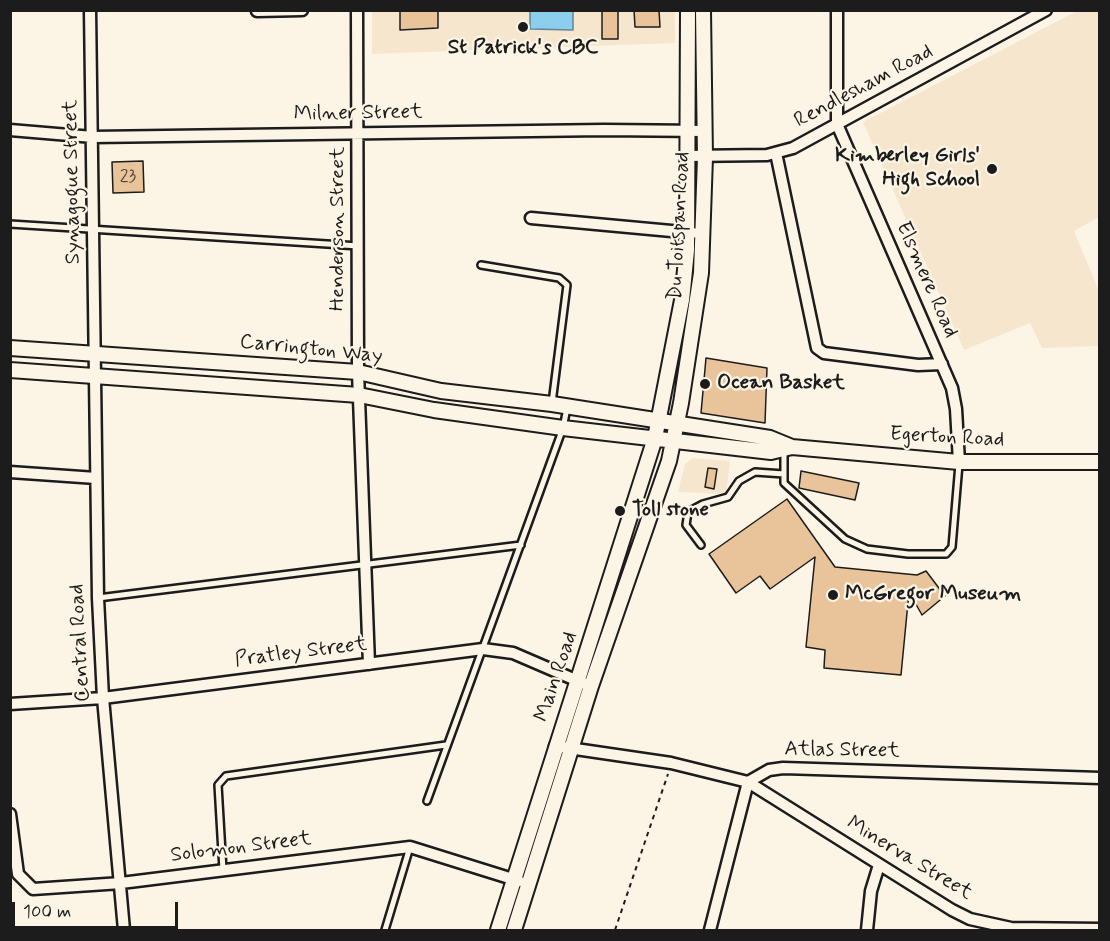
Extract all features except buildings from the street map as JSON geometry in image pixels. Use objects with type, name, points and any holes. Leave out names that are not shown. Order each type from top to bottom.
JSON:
[{"type":"street","name":"Synagogue Street","points":[[90,10],[96,353]]},
{"type":"street","points":[[257,11],[302,10]]},
{"type":"street","name":"Henderson Street","points":[[357,10],[358,372],[369,664]]},
{"type":"street","name":"Du Toitspan Road","points":[[655,438],[682,300],[688,233],[688,10]]},
{"type":"street","name":"Du Toitspan Road","points":[[673,441],[698,299],[703,232],[705,131],[703,10]]},
{"type":"street","name":"Elsmere Road","points":[[837,10],[837,124],[955,397],[959,462]]},
{"type":"street","name":"Rendlesham Road","points":[[688,156],[776,153],[793,148],[1046,10]]},
{"type":"street","name":"Milner Street","points":[[10,130],[93,137],[604,130],[705,131]]},
{"type":"street","points":[[776,153],[817,348],[824,353],[918,365],[942,364]]},
{"type":"street","points":[[531,218],[688,233],[703,232]]},
{"type":"street","name":"Carrington Way","points":[[10,348],[358,372],[441,391],[552,404],[676,424]]},
{"type":"street","name":"Central Road","points":[[96,353],[98,597],[104,698],[124,930]]},
{"type":"street","name":"Carrington Way","points":[[10,370],[359,395],[434,410],[673,441]]},
{"type":"street","name":"Egerton Road","points":[[676,424],[770,438],[787,446],[959,462],[1100,462]]},
{"type":"street","name":"Main Road","points":[[514,930],[572,747],[585,684],[655,438]]},
{"type":"street","name":"Egerton Road","points":[[673,441],[771,452],[787,446]]},
{"type":"street","name":"Main Road","points":[[498,930],[555,746],[585,684],[669,461],[673,441]]},
{"type":"street","points":[[10,472],[96,478]]},
{"type":"street","name":"Pratley Street","points":[[10,704],[104,698],[483,649],[513,653],[585,684]]},
{"type":"street","points":[[555,746],[671,763],[748,782],[710,930]]},
{"type":"street","name":"Atlas Street","points":[[748,782],[769,770],[783,768],[1100,778]]},
{"type":"street","name":"Minerva Street","points":[[748,782],[962,916],[1011,929],[1100,929]]},
{"type":"street","name":"Solomon Street","points":[[10,814],[18,874],[27,885],[42,889],[224,871],[410,847],[530,884]]},
{"type":"street","points":[[867,930],[872,891],[879,865]]},
{"type":"lane","points":[[10,224],[359,246]]},
{"type":"lane","points":[[482,265],[559,278],[567,285],[552,404]]},
{"type":"lane","points":[[427,801],[563,428],[567,407]]},
{"type":"lane","points":[[787,446],[784,483],[832,528],[856,545],[867,549],[908,554],[946,554],[952,547],[959,462]]},
{"type":"lane","points":[[701,545],[686,525],[688,512],[703,504],[728,497],[739,481],[755,472],[784,474]]},
{"type":"lane","points":[[98,597],[365,566],[521,545]]},
{"type":"lane","points":[[224,871],[218,785],[220,780],[235,774],[446,745]]},
{"type":"lane","points":[[385,930],[410,847]]},
{"type":"path","points":[[615,930],[671,763]]},
{"type":"shaded area","name":"St Patrick's CBC","points":[[372,11],[675,11],[675,43],[372,54]]},
{"type":"shaded area","name":"Kimberley Girls' High School","points":[[1077,11],[1099,11],[1099,217],[1074,231],[1099,291],[1099,346],[1042,348],[1030,323],[964,350],[863,122]]},
{"type":"shaded area","points":[[693,458],[730,461],[726,494],[678,492],[685,464]]},
{"type":"water","points":[[530,11],[573,11],[573,30],[530,29]]},
{"type":"place","name":"St Patrick's CBC","points":[[523,27]]},
{"type":"place","name":"Kimberley Girls' High School","points":[[992,169]]},
{"type":"place","name":"Ocean Basket","points":[[705,384]]},
{"type":"place","name":"Toll stone","points":[[620,511]]},
{"type":"place","name":"McGregor Museum","points":[[833,595]]}]
